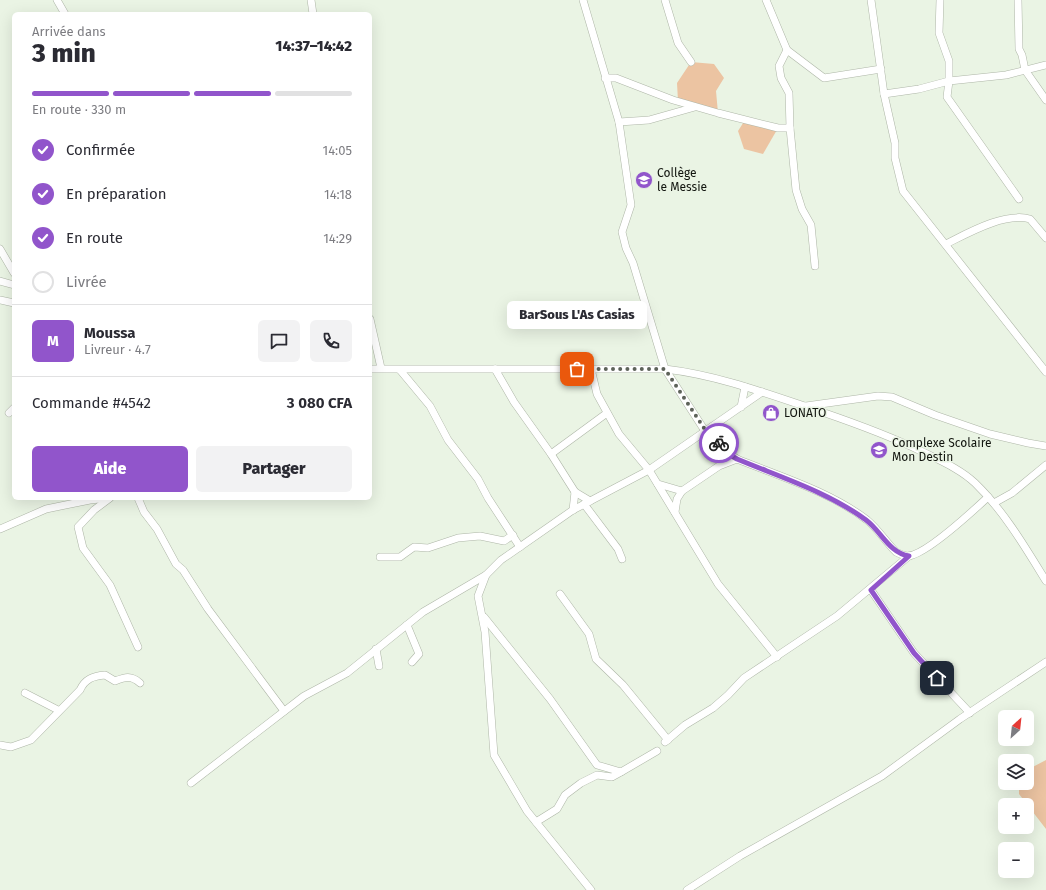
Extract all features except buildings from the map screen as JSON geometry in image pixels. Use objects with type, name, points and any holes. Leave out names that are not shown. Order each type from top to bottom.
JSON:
[{"type":"street","points":[[57,0],[64,12]]},
{"type":"street","points":[[310,0],[313,12]]},
{"type":"street","points":[[583,0],[619,122],[631,205],[622,232],[626,248],[635,269],[665,369],[706,431]]},
{"type":"street","points":[[665,0],[678,43],[691,62]]},
{"type":"street","points":[[766,0],[787,50],[824,78],[881,68]]},
{"type":"street","points":[[871,0],[884,94],[895,143],[895,158],[903,191],[1046,372]]},
{"type":"street","points":[[940,0],[940,33],[948,61],[949,81],[947,97],[1019,199]]},
{"type":"street","points":[[1018,0],[1018,49],[1022,56],[1025,70],[1046,100]]},
{"type":"street","points":[[787,50],[779,66],[781,78],[789,93],[790,128],[796,190],[802,209],[811,224],[815,266]]},
{"type":"street","points":[[884,94],[919,90],[949,81],[1006,75],[1046,65]]},
{"type":"street","points":[[605,78],[616,78],[672,100],[778,128],[790,128]]},
{"type":"street","points":[[619,122],[649,120],[696,106]]},
{"type":"street","points":[[946,244],[978,228],[1018,217],[1030,219],[1046,238]]},
{"type":"street","points":[[0,249],[12,270]]},
{"type":"street","points":[[0,281],[12,284]]},
{"type":"street","points":[[0,300],[12,303]]},
{"type":"street","points":[[372,328],[381,368]]},
{"type":"street","points":[[372,369],[665,369],[687,372],[762,392],[881,432],[944,462],[974,482],[994,503],[1046,581]]},
{"type":"street","points":[[495,369],[514,402],[551,454],[575,492],[587,502],[618,549],[622,559]]},
{"type":"street","points":[[591,369],[593,384],[619,434],[649,470],[718,584],[777,657]]},
{"type":"street","points":[[400,370],[430,406],[448,440],[478,479],[488,498],[520,547]]},
{"type":"street","points":[[741,407],[745,387]]},
{"type":"street","points":[[191,782],[304,696],[347,673],[423,612],[486,576],[501,560],[573,510],[649,470],[762,392]]},
{"type":"street","points":[[804,406],[878,396],[892,397],[935,415],[990,434],[1046,446]]},
{"type":"street","points":[[551,454],[607,413]]},
{"type":"street","points":[[713,426],[718,441],[725,452],[737,459],[825,496],[848,508],[866,520],[877,530],[896,552],[909,556]]},
{"type":"street","points":[[675,512],[677,499],[682,491],[719,466],[737,459]]},
{"type":"street","points":[[994,503],[1012,493],[1046,465]]},
{"type":"street","points":[[658,484],[682,491]]},
{"type":"street","points":[[573,510],[575,492]]},
{"type":"street","points":[[560,594],[589,634],[596,659],[623,685],[667,741],[685,725],[713,708],[744,678],[837,616],[871,590],[909,556],[931,545],[956,527],[988,497]]},
{"type":"street","points":[[0,529],[46,510],[90,500]]},
{"type":"street","points":[[107,500],[94,510],[78,527],[83,548],[110,585],[138,647]]},
{"type":"street","points":[[139,500],[144,512],[156,529],[176,564],[183,570],[208,609],[284,711]]},
{"type":"street","points":[[380,557],[400,558],[414,547],[428,548],[458,538],[480,536],[504,541],[513,535]]},
{"type":"street","points":[[486,576],[478,596],[484,617],[494,755],[527,811],[591,890]]},
{"type":"street","points":[[871,590],[914,653],[970,713]]},
{"type":"street","points":[[484,617],[550,699],[598,765],[622,772]]},
{"type":"street","points":[[407,625],[419,654],[412,662]]},
{"type":"street","points":[[376,649],[379,666]]},
{"type":"street","points":[[687,890],[740,856],[882,776],[970,713],[1046,662]]},
{"type":"street","points":[[0,745],[11,747],[31,740],[58,710],[80,690],[84,681],[96,676],[106,675],[115,681],[127,676],[134,677],[140,683]]},
{"type":"street","points":[[25,693],[58,710]]},
{"type":"street","points":[[536,822],[557,809],[565,795],[581,783],[597,775],[612,776],[622,772],[657,751]]},
{"type":"shaded area","points":[[691,62],[714,64],[724,78],[716,91],[718,113],[678,101],[677,83]]},
{"type":"shaded area","points":[[745,120],[778,128],[763,154],[744,149],[738,131]]},
{"type":"shaded area","points":[[1046,760],[1046,829],[1034,813],[1034,798],[1022,798],[1019,794],[1019,790],[1034,790],[1034,766]]},
{"type":"way so far","points":[[577,369],[665,369],[706,431],[713,426],[719,443]]},
{"type":"place","name":"Collège le Messie","points":[[644,180]]},
{"type":"place","name":"BarSous L'As Casias","points":[[577,369]]},
{"type":"place","name":"LONATO","points":[[771,413]]},
{"type":"place","name":"Complexe Scolaire Mon Destin","points":[[879,450]]},
{"type":"route","points":[[719,443],[725,452],[737,459],[825,496],[848,508],[866,520],[877,530],[896,552],[909,556],[871,590],[914,653],[937,678]]}]
